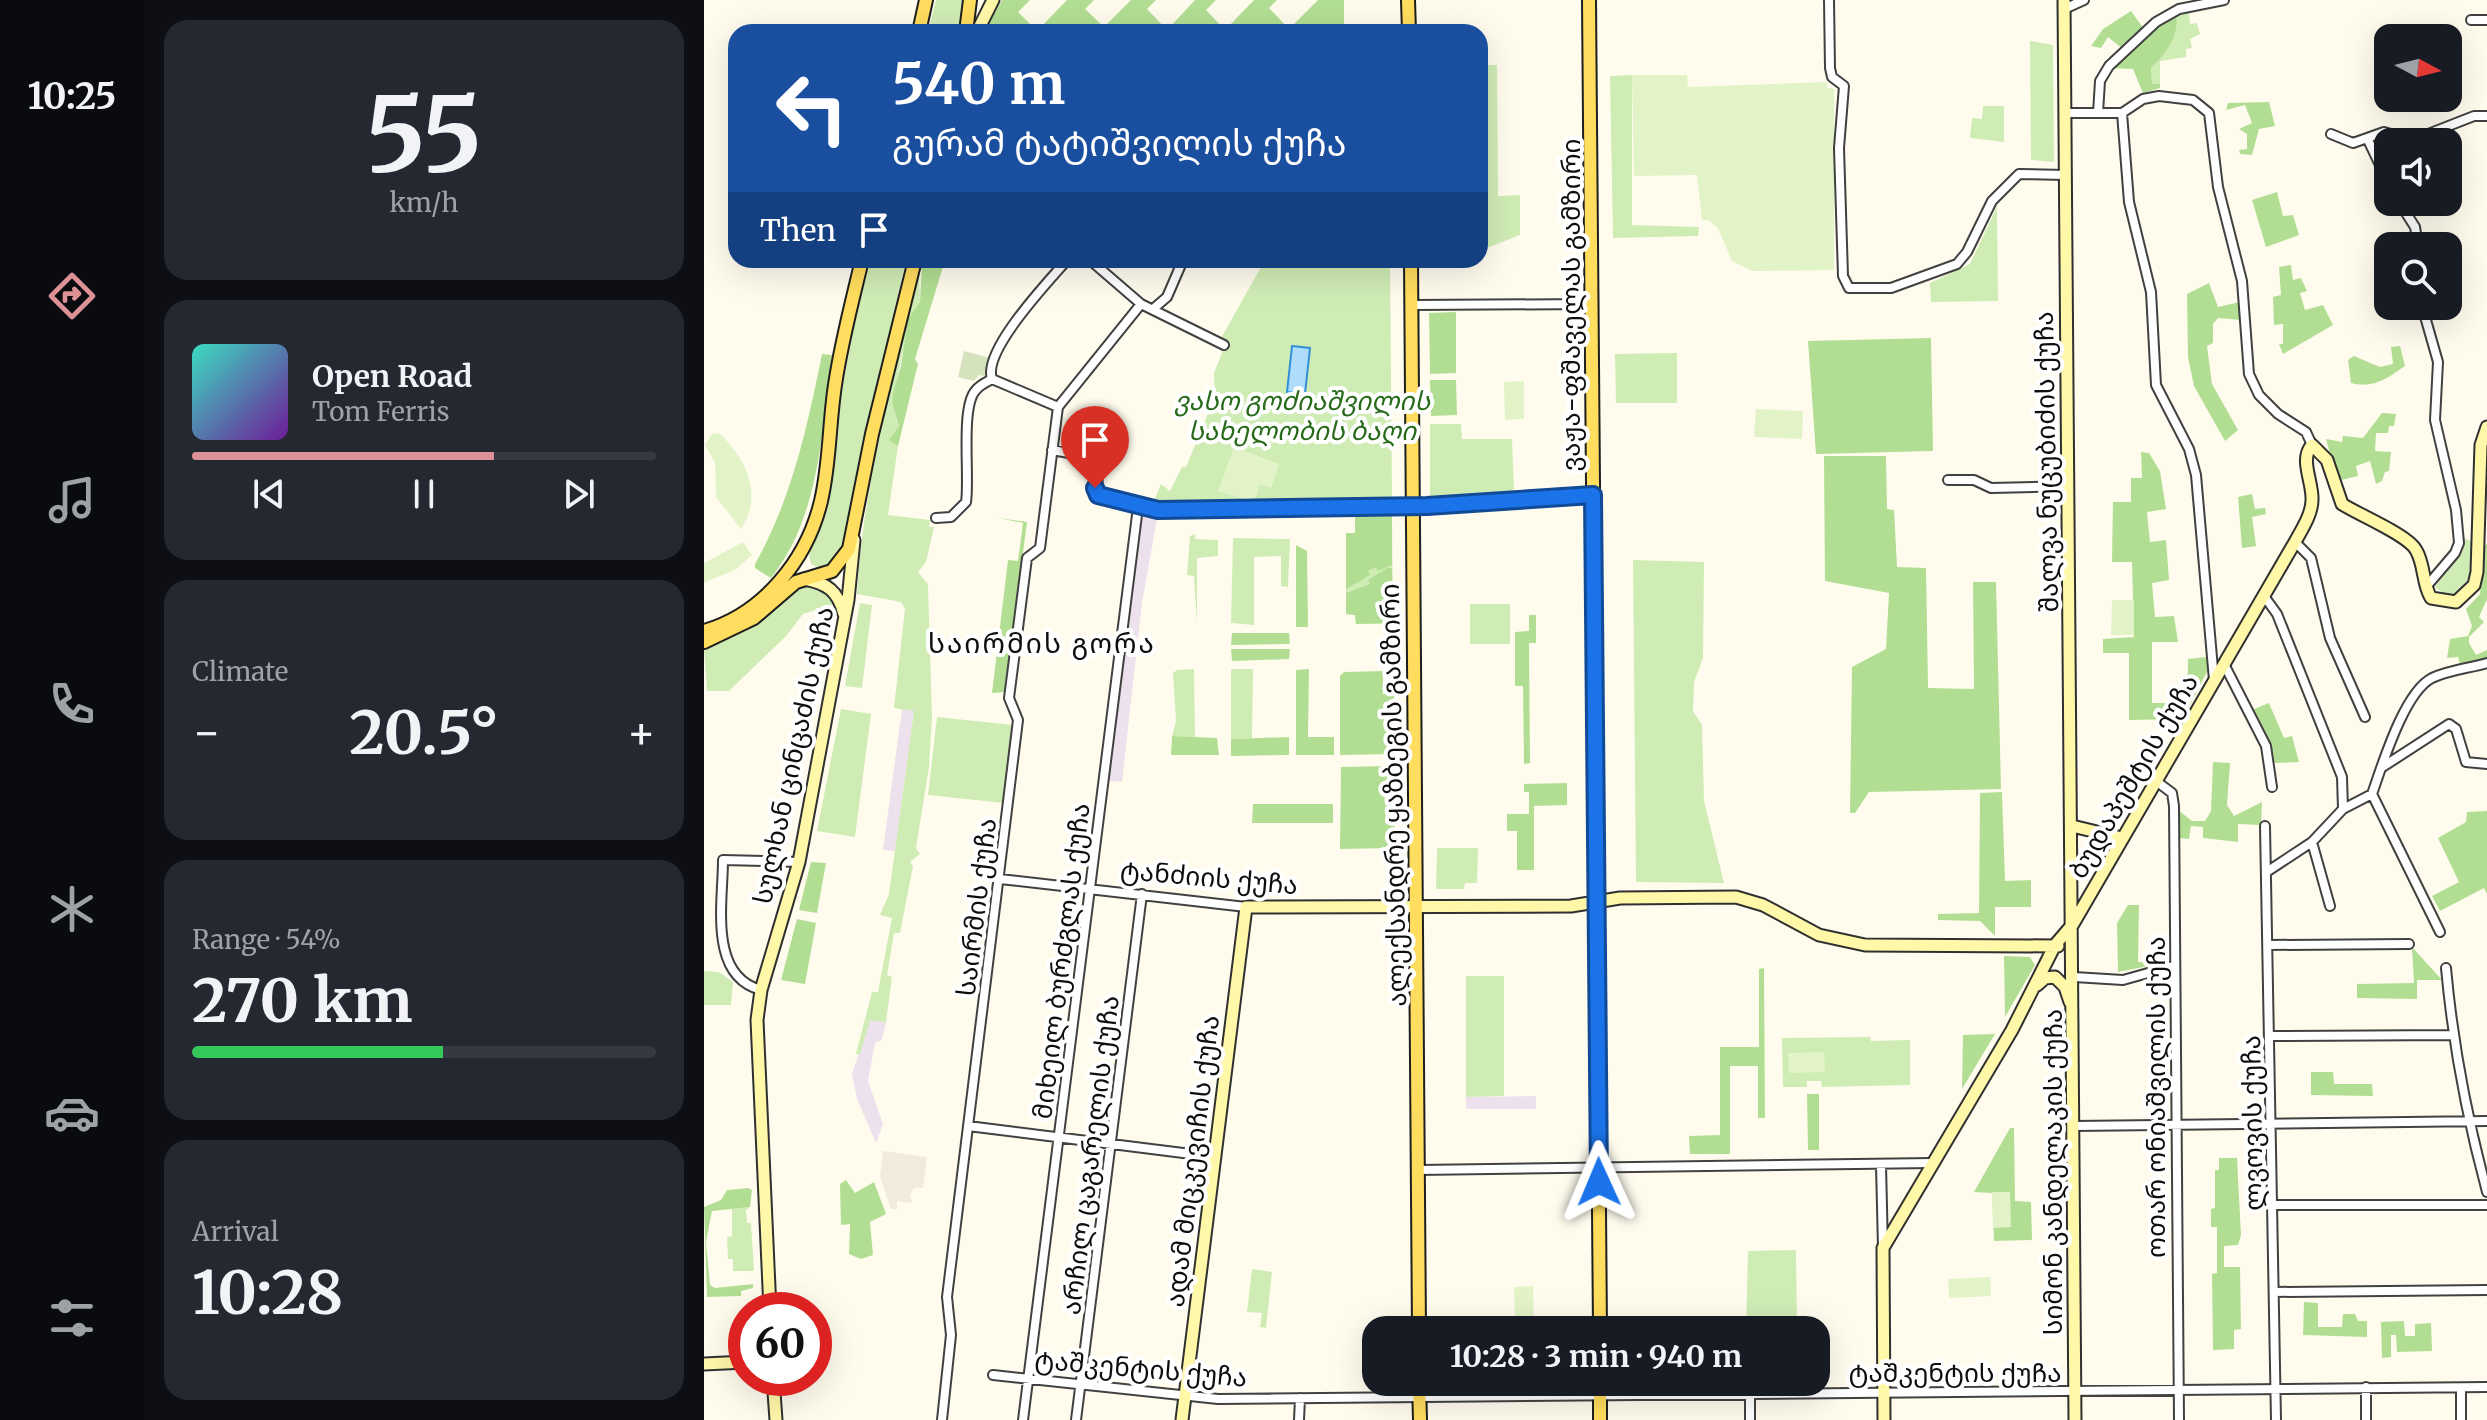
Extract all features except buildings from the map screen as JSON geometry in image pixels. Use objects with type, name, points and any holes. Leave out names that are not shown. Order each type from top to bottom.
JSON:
[{"type":"main road","points":[[967,24],[970,0]]},
{"type":"main road","points":[[980,24],[986,0]]},
{"type":"main road","points":[[983,15],[993,0]]},
{"type":"main road","points":[[1408,0],[1409,24]]},
{"type":"main road","name":"ვაჟა-ფშაველას გამზირი","points":[[1589,0],[1600,1316]]},
{"type":"main road","points":[[921,24],[926,4]]},
{"type":"main road","name":"შალვა ნუცუბიძის ქუჩა","points":[[2064,4],[2073,924]]},
{"type":"main road","points":[[704,631],[758,603],[789,570],[808,539],[823,493],[837,375],[860,268]]},
{"type":"main road","name":"სულხან ცინცაძის ქუჩა","points":[[769,1292],[757,1057],[761,990],[799,862],[844,615],[872,434],[913,268]]},
{"type":"main road","name":"ალექსანდრე ყაზბეგის გამზირი","points":[[1411,268],[1419,1316]]},
{"type":"main road","points":[[2312,445],[2327,460],[2342,504],[2410,540],[2418,553],[2425,588],[2431,598],[2447,603],[2461,599],[2474,585],[2481,445],[2487,427]]},
{"type":"main road","name":"ბუდაპეშტის ქუჩა","points":[[1883,1248],[2034,989],[2055,945],[2073,924],[2295,542],[2313,502],[2306,456],[2312,445]]},
{"type":"main road","points":[[704,642],[754,618],[804,579],[832,571],[854,539]]},
{"type":"main road","points":[[804,579],[821,583],[835,591],[844,615]]},
{"type":"main road","points":[[2072,826],[2122,838]]},
{"type":"main road","name":"ტანძიის ქუჩა","points":[[1246,907],[1566,906],[1620,898],[1736,897],[1763,905],[1819,935],[1865,945],[2055,945],[2073,950]]},
{"type":"main road","name":"ადამ მიცკევიჩის ქუჩა","points":[[1182,1420],[1246,907]]},
{"type":"main road","name":"სიმონ კანდელაკის ქუჩა","points":[[2073,924],[2075,1420]]},
{"type":"main road","points":[[2034,989],[2045,978],[2058,979],[2067,993],[2073,1018]]},
{"type":"main road","points":[[1883,1248],[1884,1420]]},
{"type":"main road","points":[[704,1364],[728,1363]]},
{"type":"main road","points":[[774,1396],[776,1420]]},
{"type":"main road","points":[[1600,1396],[1600,1420]]},
{"type":"main road","points":[[1419,1397],[1420,1420]]},
{"type":"street","points":[[1829,0],[1830,68],[1832,77],[1844,86],[1839,148],[1843,276],[1849,288],[1891,288],[1947,270],[1967,252],[1992,201],[2019,174],[2066,175]]},
{"type":"street","points":[[2064,4],[2084,0]]},
{"type":"street","points":[[2098,113],[2100,81],[2109,66],[2156,22],[2188,0]]},
{"type":"street","points":[[2179,9],[2224,0]]},
{"type":"street","points":[[2471,20],[2487,20]]},
{"type":"street","points":[[2065,113],[2122,113],[2143,99],[2159,96],[2193,100],[2209,113],[2218,187],[2242,281],[2249,374],[2259,395],[2278,414],[2306,432],[2312,445]]},
{"type":"street","points":[[2122,113],[2129,202],[2151,292],[2156,385],[2189,449],[2196,475],[2214,681]]},
{"type":"street","points":[[2331,134],[2353,143],[2384,132],[2398,136],[2428,134],[2474,116],[2487,116]]},
{"type":"street","points":[[2368,140],[2374,153]]},
{"type":"street","points":[[992,379],[990,367],[1009,333],[1061,268]]},
{"type":"street","points":[[1099,268],[1141,304],[1224,345]]},
{"type":"street","points":[[1153,309],[1167,297],[1180,268]]},
{"type":"street","points":[[992,379],[1058,407],[1141,304]]},
{"type":"street","points":[[1412,305],[1592,304]]},
{"type":"street","points":[[2425,588],[2455,553],[2459,543],[2456,510],[2435,420],[2438,362],[2426,320]]},
{"type":"street","points":[[936,518],[951,517],[966,502],[966,436],[971,398],[978,388],[992,379]]},
{"type":"street","name":"საირმის ქუჩა","points":[[942,1420],[951,1335],[947,1297],[1018,720],[1009,698],[1027,558],[1040,548],[1058,407]]},
{"type":"street","points":[[1052,450],[1097,458],[1098,495],[1138,507],[1198,510],[1412,507],[1593,495]]},
{"type":"street","points":[[1948,480],[1974,480],[1991,488],[2069,486]]},
{"type":"street","name":"მიხეილ ბურძგლას ქუჩა","points":[[1023,1420],[1138,507]]},
{"type":"street","points":[[2295,542],[2311,558],[2330,638],[2365,717]]},
{"type":"street","points":[[2264,596],[2277,614],[2342,777],[2343,809]]},
{"type":"street","points":[[2268,871],[2312,842],[2343,809],[2372,794],[2385,749],[2406,711],[2430,679],[2487,663]]},
{"type":"street","points":[[2224,664],[2266,746],[2272,787]]},
{"type":"street","points":[[2381,768],[2449,724],[2456,729],[2466,762],[2487,764]]},
{"type":"street","name":"ოთარ ონიაშვილის ქუჩა","points":[[2156,781],[2172,793],[2174,806],[2179,1420]]},
{"type":"street","points":[[2372,794],[2440,932]]},
{"type":"street","name":"ლვოვის ქუჩა","points":[[2265,826],[2276,1420]]},
{"type":"street","points":[[2312,842],[2330,906]]},
{"type":"street","points":[[761,990],[746,986],[731,970],[724,955],[723,860],[799,862]]},
{"type":"street","name":"ტანძიის ქუჩა","points":[[1000,879],[1246,907]]},
{"type":"street","name":"არჩილ ცაგარელის ქუჩა","points":[[1076,1420],[1142,894]]},
{"type":"street","points":[[2269,945],[2409,944]]},
{"type":"street","points":[[2074,977],[2123,980],[2173,966]]},
{"type":"street","points":[[2446,968],[2452,1035],[2468,1122],[2487,1192]]},
{"type":"street","points":[[2271,1036],[2452,1035]]},
{"type":"street","points":[[2074,1126],[2487,1121]]},
{"type":"street","points":[[968,1126],[1215,1157]]},
{"type":"street","points":[[1418,1170],[1933,1163]]},
{"type":"street","points":[[1881,1166],[1883,1248]]},
{"type":"street","points":[[2273,1205],[2487,1205]]},
{"type":"street","points":[[2274,1292],[2487,1290]]},
{"type":"street","name":"ტაშკენტის ქუჩა","points":[[993,1375],[1185,1397],[1439,1396]]},
{"type":"street","points":[[2366,1387],[2366,1420]]},
{"type":"street","name":"ტაშკენტის ქუჩა","points":[[1830,1392],[2487,1387]]},
{"type":"street","points":[[2461,1388],[2461,1420]]},
{"type":"street","points":[[1750,1396],[1750,1420]]},
{"type":"street","points":[[1299,1420],[1300,1398]]},
{"type":"shaded area","points":[[1140,513],[1158,513],[1142,603],[1122,782],[1109,781]]},
{"type":"shaded area","points":[[902,709],[914,711],[895,851],[883,850]]},
{"type":"shaded area","points":[[870,1019],[886,1022],[882,1040],[875,1043],[868,1081],[883,1124],[876,1143],[857,1099],[852,1074]]},
{"type":"shaded area","points":[[1536,1096],[1536,1109],[1466,1109],[1466,1097]]},
{"type":"shaded area","points":[[883,1151],[927,1157],[923,1188],[914,1188],[910,1195],[912,1203],[897,1201],[897,1209],[891,1209],[880,1176]]},
{"type":"green space","points":[[936,0],[964,0],[960,24],[930,24]]},
{"type":"green space","points":[[1002,0],[1030,0],[1018,12],[1030,24],[988,24]]},
{"type":"green space","points":[[1067,0],[1094,0],[1085,9],[1101,24],[1044,24]]},
{"type":"green space","points":[[1131,0],[1156,0],[1147,9],[1161,24],[1107,24]]},
{"type":"green space","points":[[1195,0],[1216,0],[1206,10],[1219,24],[1173,24]]},
{"type":"green space","points":[[1254,0],[1277,0],[1269,8],[1284,24],[1231,24]]},
{"type":"green space","points":[[1318,0],[1344,0],[1344,24],[1294,24]]},
{"type":"green space","points":[[2131,11],[2144,29],[2123,49],[2108,37],[2101,48],[2091,46],[2103,29]]},
{"type":"green space","points":[[2189,13],[2190,24],[2197,23],[2200,34],[2190,39],[2192,48],[2186,49],[2186,57],[2160,61],[2160,84],[2152,84],[2151,68],[2169,44],[2176,15]]},
{"type":"green space","points":[[2176,15],[2176,30],[2170,44],[2151,68],[2152,84],[2160,84],[2160,88],[2143,93],[2133,69],[2112,68],[2158,23]]},
{"type":"green space","points":[[2030,41],[2053,45],[2054,162],[2031,160]]},
{"type":"green space","points":[[1488,65],[1497,65],[1498,196],[1520,195],[1520,235],[1488,248]]},
{"type":"green space","points":[[1632,75],[1632,225],[1699,227],[1698,236],[1613,238],[1610,76]]},
{"type":"green space","points":[[1632,75],[1687,75],[1688,87],[1827,82],[1827,88],[1834,89],[1834,270],[1753,271],[1732,261],[1718,228],[1709,220],[1702,220],[1697,175],[1634,176]]},
{"type":"green space","points":[[2269,102],[2275,126],[2259,129],[2252,155],[2240,154],[2239,150],[2247,149],[2247,134],[2239,129],[2252,123],[2245,105],[2226,110],[2228,103]]},
{"type":"green space","points":[[1983,106],[2004,106],[2004,142],[1970,138],[1972,118],[1982,119]]},
{"type":"green space","points":[[2277,192],[2283,216],[2293,215],[2299,235],[2266,247],[2252,200]]},
{"type":"green space","points":[[1997,207],[1998,301],[1931,302],[1930,283],[1970,264]]},
{"type":"green space","points":[[2291,265],[2293,280],[2301,278],[2307,291],[2300,293],[2305,310],[2323,305],[2333,325],[2283,354],[2279,344],[2283,344],[2283,324],[2274,325],[2273,297],[2281,295],[2279,267]]},
{"type":"green space","points":[[866,268],[904,268],[850,503],[845,540],[838,557],[823,569],[812,565],[809,551],[824,507]]},
{"type":"green space","points":[[922,268],[943,268],[915,359],[918,364],[898,446],[889,440],[899,426],[892,403],[893,393],[901,366],[908,319],[920,302]]},
{"type":"green space","name":"ვასო გოძიაშვილის სახელობის ბაღი","points":[[1260,268],[1390,268],[1392,496],[1388,503],[1253,506],[1153,503],[1161,484],[1170,491],[1182,467],[1186,467],[1215,396],[1214,373],[1226,343],[1220,340]]},
{"type":"green space","points":[[919,269],[920,302],[906,337],[892,403],[899,426],[890,440],[898,446],[888,515],[930,520],[929,527],[934,527],[926,562],[918,572],[928,584],[932,717],[929,767],[916,848],[920,854],[910,862],[913,866],[900,933],[894,933],[887,975],[892,977],[886,1022],[870,1020],[860,1054],[856,1054],[872,992],[878,992],[892,918],[880,915],[889,894],[914,711],[894,708],[905,609],[901,602],[857,594],[860,553],[873,471]]},
{"type":"green space","points":[[2209,283],[2218,307],[2240,302],[2241,320],[2218,318],[2213,324],[2213,343],[2207,346],[2212,384],[2238,430],[2225,441],[2194,386],[2188,357],[2187,294]]},
{"type":"green space","points":[[1456,312],[1456,373],[1430,374],[1429,313]]},
{"type":"green space","points":[[1931,338],[1933,451],[1816,454],[1808,341]]},
{"type":"green space","points":[[2400,346],[2405,366],[2373,383],[2351,383],[2348,360],[2354,356],[2380,367],[2393,364],[2391,347]]},
{"type":"green space","points":[[964,351],[990,358],[985,376],[979,375],[974,381],[958,377]]},
{"type":"green space","points":[[1677,353],[1677,403],[1616,403],[1615,354]]},
{"type":"green space","points":[[822,354],[832,355],[816,471],[800,527],[788,553],[771,578],[755,568],[755,564],[789,488]]},
{"type":"green space","points":[[1430,380],[1456,380],[1457,415],[1431,416]]},
{"type":"green space","points":[[1524,381],[1524,419],[1505,420],[1504,382]]},
{"type":"green space","points":[[1756,409],[1803,411],[1802,439],[1754,437]]},
{"type":"green space","points":[[2382,413],[2396,414],[2394,426],[2389,426],[2388,433],[2376,433],[2375,451],[2391,452],[2389,471],[2376,484],[2370,461],[2356,466],[2358,476],[2337,481],[2326,439],[2342,442],[2343,436],[2363,438]]},
{"type":"green space","points":[[1430,424],[1461,424],[1462,439],[1512,439],[1514,490],[1525,490],[1525,496],[1430,500]]},
{"type":"green space","points":[[719,433],[737,454],[749,478],[751,503],[741,529],[716,497],[715,462],[705,445],[712,434]]},
{"type":"green space","points":[[1234,447],[1279,464],[1271,488],[1260,484],[1254,503],[1218,491]]},
{"type":"green space","points":[[2141,452],[2149,453],[2160,471],[2166,509],[2147,512],[2150,542],[2166,540],[2169,580],[2152,583],[2155,617],[2174,616],[2178,642],[2152,642],[2152,703],[2187,703],[2188,659],[2206,657],[2208,670],[2183,719],[2129,720],[2129,653],[2103,653],[2103,639],[2134,637],[2132,562],[2112,562],[2113,502],[2131,502],[2131,478],[2142,478]]},
{"type":"green space","points":[[1824,456],[1886,456],[1887,509],[1894,510],[1897,567],[1926,568],[1928,688],[1974,689],[1973,582],[1996,582],[2001,789],[1869,792],[1855,813],[1850,813],[1852,667],[1886,649],[1889,593],[1825,581]]},
{"type":"green space","points":[[2252,494],[2255,509],[2265,508],[2266,514],[2252,517],[2256,546],[2242,548],[2238,497]]},
{"type":"green space","points":[[1392,513],[1393,637],[1385,638],[1382,624],[1356,624],[1355,615],[1346,614],[1346,533],[1355,533],[1355,517],[1297,517],[1296,514]]},
{"type":"green space","points":[[1392,513],[1392,565],[1378,571],[1375,567],[1368,571],[1370,575],[1346,589],[1346,533],[1355,533],[1355,514]]},
{"type":"green space","points":[[998,518],[1027,522],[1005,692],[992,693],[1008,560],[1018,561],[1023,523]]},
{"type":"green space","points":[[1195,534],[1195,539],[1218,540],[1218,556],[1197,558],[1197,624],[1194,576],[1187,575],[1190,536]]},
{"type":"green space","points":[[1233,538],[1290,539],[1288,587],[1281,586],[1281,556],[1254,557],[1254,625],[1231,623]]},
{"type":"green space","points":[[2463,538],[2472,541],[2470,574],[2463,587],[2449,597],[2435,587],[2463,550]]},
{"type":"green space","points":[[743,542],[752,555],[736,569],[704,583],[704,563]]},
{"type":"green space","points":[[2487,544],[2487,599],[2479,617],[2484,622],[2469,637],[2469,643],[2476,655],[2487,650],[2487,660],[2461,668],[2458,657],[2447,658],[2450,639],[2468,636],[2472,626],[2466,609],[2480,594],[2483,547]]},
{"type":"green space","points":[[1296,545],[1307,551],[1308,627],[1296,627]]},
{"type":"green space","points":[[1633,560],[1704,562],[1703,658],[1694,682],[1693,711],[1702,725],[1704,801],[1724,883],[1636,882]]},
{"type":"green space","points":[[1392,568],[1393,602],[1382,602],[1383,623],[1356,624],[1355,615],[1346,614],[1346,593],[1370,584],[1368,580]]},
{"type":"green space","points":[[805,586],[828,595],[834,604],[803,614],[787,635],[729,691],[707,691],[704,647],[747,630],[793,591]]},
{"type":"green space","points":[[2112,600],[2134,600],[2134,635],[2111,635]]},
{"type":"green space","points":[[860,603],[872,605],[862,688],[845,686]]},
{"type":"green space","points":[[1470,604],[1510,604],[1510,644],[1470,644]]},
{"type":"green space","points":[[1529,615],[1536,615],[1536,643],[1529,643],[1530,763],[1524,764],[1523,686],[1515,686],[1515,632],[1529,631]]},
{"type":"green space","points":[[1232,633],[1289,633],[1290,644],[1231,645]]},
{"type":"green space","points":[[1231,649],[1290,649],[1289,659],[1232,661]]},
{"type":"green space","points":[[1194,669],[1195,737],[1172,736],[1176,721],[1173,673]]},
{"type":"green space","points":[[1231,669],[1253,669],[1252,738],[1231,739]]},
{"type":"green space","points":[[1309,669],[1308,737],[1334,737],[1334,755],[1296,755],[1296,670]]},
{"type":"green space","points":[[1383,671],[1383,694],[1394,694],[1394,754],[1340,755],[1340,676],[1344,672]]},
{"type":"green space","points":[[2269,703],[2284,738],[2292,736],[2299,762],[2274,763],[2252,710]]},
{"type":"green space","points":[[841,709],[871,714],[855,837],[817,831]]},
{"type":"green space","points":[[937,717],[1013,725],[1004,803],[928,795]]},
{"type":"green space","points":[[1172,736],[1217,738],[1219,755],[1171,755]]},
{"type":"green space","points":[[1289,737],[1289,755],[1231,756],[1231,739]]},
{"type":"green space","points":[[2213,762],[2230,763],[2227,805],[2234,816],[2262,802],[2261,825],[2238,824],[2238,842],[2203,838],[2203,827],[2191,826],[2189,839],[2179,838],[2178,810],[2192,821],[2205,821],[2211,811]]},
{"type":"green space","points":[[1389,766],[1389,774],[1395,774],[1395,848],[1340,849],[1341,767]]},
{"type":"green space","points":[[1567,783],[1567,805],[1534,806],[1534,870],[1517,870],[1517,831],[1507,831],[1507,814],[1529,814],[1529,792],[1524,792],[1524,784]]},
{"type":"green space","points":[[2002,792],[2005,881],[2031,880],[2031,907],[1995,907],[1995,936],[1980,921],[1938,920],[1938,914],[1979,913],[1980,793]]},
{"type":"green space","points":[[1253,804],[1333,804],[1333,823],[1252,823]]},
{"type":"green space","points":[[2487,811],[2487,894],[2484,888],[2440,911],[2432,896],[2459,882],[2438,838],[2466,822],[2467,812]]},
{"type":"green space","points":[[1437,848],[1478,848],[1477,883],[1465,883],[1464,889],[1436,889]]},
{"type":"green space","points":[[811,862],[826,863],[817,913],[799,910]]},
{"type":"green space","points":[[2128,905],[2139,905],[2138,962],[2169,962],[2118,972],[2117,923]]},
{"type":"green space","points":[[797,919],[816,923],[805,984],[781,980]]},
{"type":"green space","points":[[2412,947],[2442,980],[2417,980],[2417,999],[2357,998],[2357,984],[2414,983]]},
{"type":"green space","points":[[2004,956],[2030,957],[2035,965],[2005,1017]]},
{"type":"green space","points":[[1764,968],[1765,1118],[1758,1118],[1758,1066],[1730,1066],[1730,1154],[1690,1154],[1689,1136],[1720,1135],[1720,1047],[1759,1047],[1759,969]]},
{"type":"green space","points":[[704,971],[719,972],[733,982],[731,1005],[704,1005]]},
{"type":"green space","points":[[1466,976],[1504,976],[1504,1096],[1466,1097]]},
{"type":"green space","points":[[1995,1034],[1962,1089],[1963,1035]]},
{"type":"green space","points":[[1870,1037],[1871,1041],[1910,1040],[1910,1085],[1822,1087],[1821,1081],[1807,1081],[1807,1087],[1783,1087],[1782,1038]]},
{"type":"green space","points":[[1824,1052],[1825,1072],[1789,1073],[1788,1053]]},
{"type":"green space","points":[[2311,1072],[2333,1072],[2334,1084],[2372,1084],[2373,1096],[2311,1095]]},
{"type":"green space","points":[[1807,1094],[1819,1094],[1819,1150],[1808,1150]]},
{"type":"green space","points":[[2010,1128],[2014,1128],[2015,1201],[2031,1202],[2032,1240],[1994,1241],[1992,1193],[1974,1192]]},
{"type":"green space","points":[[2219,1158],[2237,1158],[2241,1235],[2238,1245],[2224,1246],[2224,1267],[2240,1267],[2241,1329],[2234,1330],[2234,1349],[2213,1350],[2212,1274],[2217,1273],[2217,1227],[2211,1227],[2211,1209],[2215,1208],[2215,1170],[2219,1170]]},
{"type":"green space","points":[[846,1180],[855,1193],[874,1182],[886,1214],[870,1222],[873,1255],[861,1259],[849,1254],[850,1224],[841,1225],[840,1184]]},
{"type":"green space","points":[[727,1190],[752,1190],[750,1207],[712,1211],[706,1242],[710,1285],[715,1288],[753,1284],[753,1288],[728,1292],[728,1296],[707,1297],[704,1207],[721,1200]]},
{"type":"green space","points":[[1992,1192],[2010,1192],[2011,1227],[1993,1228]]},
{"type":"green space","points":[[750,1207],[746,1210],[747,1223],[751,1223],[754,1271],[733,1271],[733,1259],[728,1259],[727,1237],[732,1236],[732,1209]]},
{"type":"green space","points":[[1796,1250],[1797,1316],[1746,1316],[1748,1251]]},
{"type":"green space","points":[[1252,1269],[1272,1272],[1266,1328],[1260,1327],[1262,1313],[1247,1312]]},
{"type":"green space","points":[[1990,1277],[1991,1296],[1949,1298],[1948,1279]]},
{"type":"green space","points":[[1533,1286],[1534,1316],[1515,1316],[1514,1287]]},
{"type":"green space","points":[[2304,1302],[2318,1303],[2318,1327],[2342,1327],[2343,1314],[2355,1314],[2358,1321],[2367,1321],[2367,1337],[2303,1335]]},
{"type":"green space","points":[[2404,1321],[2405,1336],[2415,1336],[2415,1324],[2431,1323],[2432,1351],[2397,1352],[2396,1335],[2391,1335],[2391,1357],[2382,1358],[2381,1322]]},
{"type":"water","points":[[1292,346],[1310,348],[1305,394],[1287,392]]},
{"type":"district","name":"საირმის გორა","points":[[1042,643]]},
{"type":"route","points":[[1095,488],[1098,495],[1158,510],[1427,506],[1593,495],[1599,1182]]}]
